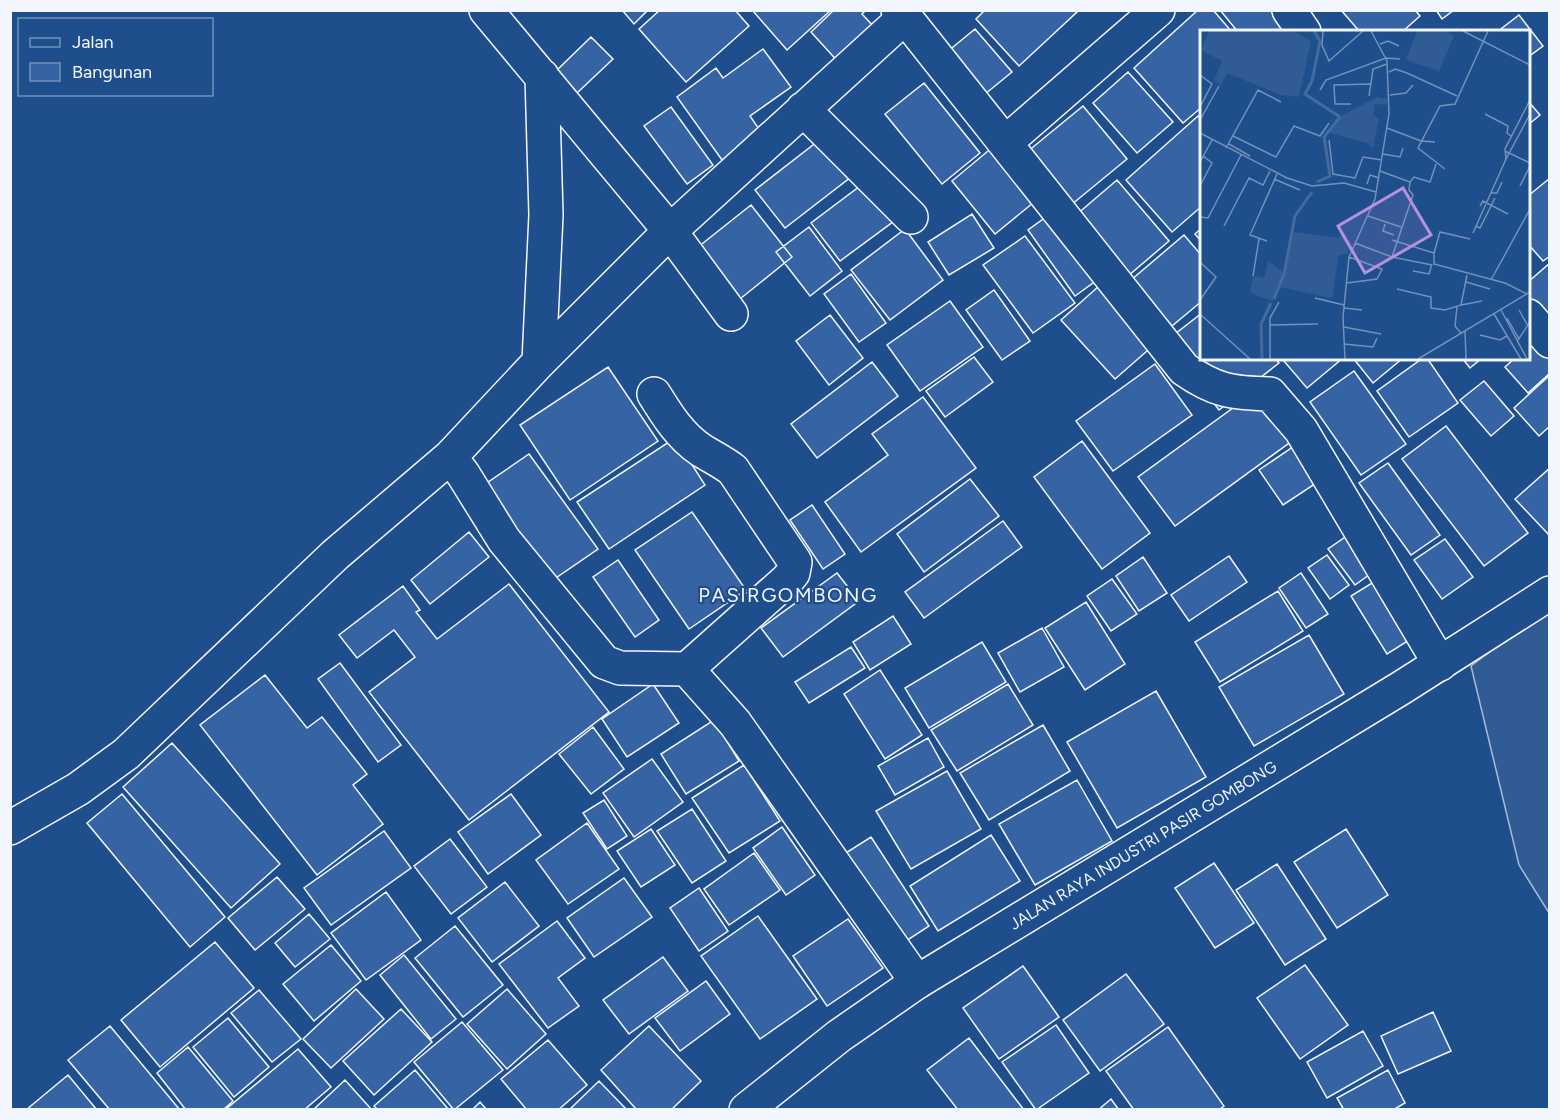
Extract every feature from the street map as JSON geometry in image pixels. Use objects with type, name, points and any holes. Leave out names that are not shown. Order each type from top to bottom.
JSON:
[{"type":"street","points":[[486,10],[670,231],[731,314]]},
{"type":"street","points":[[1005,143],[1158,10]]},
{"type":"street","points":[[1288,10],[1303,30]]},
{"type":"street","points":[[10,828],[78,789],[126,754],[335,555],[450,457],[539,362],[670,231],[803,109],[901,14],[1184,369],[1206,384],[1239,393],[1270,394],[1301,430],[1440,664]]},
{"type":"street","points":[[539,362],[546,215],[542,76]]},
{"type":"street","points":[[803,109],[911,217]]},
{"type":"street","points":[[1530,318],[1550,340]]},
{"type":"street","points":[[450,457],[504,540],[604,662],[620,668],[687,669],[787,580],[793,573],[795,562],[734,470],[700,450],[682,435],[654,394]]},
{"type":"street","name":"JALAN RAYA INDUSTRI PASIR GOMBONG","points":[[746,1110],[839,1036],[917,982],[1440,664],[1550,593]]},
{"type":"street","points":[[687,669],[735,723],[917,982]]},
{"type":"shaded area","points":[[1549,607],[1549,913],[1519,865],[1471,666]]},
{"type":"building","points":[[622,10],[648,10],[634,24]]},
{"type":"building","points":[[660,10],[735,10],[749,26],[686,82],[639,29]]},
{"type":"building","points":[[752,10],[831,10],[787,50]]},
{"type":"building","points":[[834,10],[866,10],[862,14],[889,43],[852,77],[811,32]]},
{"type":"building","points":[[985,10],[1076,10],[1077,12],[1019,66],[976,19]]},
{"type":"building","points":[[1198,10],[1213,10],[1230,30],[1200,30],[1200,109],[1183,123],[1134,68]]},
{"type":"building","points":[[1220,10],[1270,10],[1287,30],[1236,30]]},
{"type":"building","points":[[1341,10],[1415,10],[1420,16],[1404,30],[1358,30]]},
{"type":"building","points":[[1436,10],[1454,10],[1442,19]]},
{"type":"building","points":[[1519,15],[1543,46],[1530,56],[1530,30],[1500,30]]},
{"type":"building","points":[[975,29],[1012,72],[968,108],[931,65]]},
{"type":"building","points":[[591,37],[613,59],[577,93],[556,71]]},
{"type":"building","points":[[763,49],[791,87],[750,116],[761,132],[722,160],[677,97],[716,68],[723,78]]},
{"type":"building","points":[[1128,72],[1173,122],[1137,153],[1093,103]]},
{"type":"building","points":[[924,83],[980,153],[942,184],[885,114]]},
{"type":"building","points":[[1530,103],[1540,115],[1530,123]]},
{"type":"building","points":[[1083,106],[1127,159],[1071,205],[1027,152]]},
{"type":"building","points":[[671,107],[713,165],[687,184],[644,126]]},
{"type":"building","points":[[1198,116],[1200,118],[1200,208],[1172,232],[1126,180]]},
{"type":"building","points":[[831,131],[860,170],[785,228],[755,190]]},
{"type":"building","points":[[1000,141],[1044,194],[995,234],[952,181]]},
{"type":"building","points":[[876,174],[905,213],[840,261],[811,223]]},
{"type":"building","points":[[1550,178],[1550,256],[1543,261],[1530,246],[1530,194]]},
{"type":"building","points":[[1117,180],[1169,241],[1128,276],[1076,215]]},
{"type":"building","points":[[751,205],[792,257],[735,303],[693,251]]},
{"type":"building","points":[[1057,209],[1104,275],[1075,296],[1028,230]]},
{"type":"building","points":[[972,214],[994,248],[949,275],[928,242]]},
{"type":"building","points":[[809,227],[842,271],[810,296],[776,252]]},
{"type":"building","points":[[905,229],[943,280],[890,320],[851,270]]},
{"type":"building","points":[[1200,230],[1200,240],[1195,234]]},
{"type":"building","points":[[1184,235],[1200,254],[1200,303],[1172,326],[1131,280]]},
{"type":"building","points":[[1025,236],[1075,303],[1033,333],[983,265]]},
{"type":"building","points":[[1550,263],[1550,320],[1530,312],[1530,280]]},
{"type":"building","points":[[851,274],[886,323],[859,342],[824,294]]},
{"type":"building","points":[[1109,277],[1163,337],[1115,379],[1061,320]]},
{"type":"building","points":[[994,290],[1030,341],[1002,360],[966,310]]},
{"type":"building","points":[[950,301],[983,347],[920,391],[887,345]]},
{"type":"building","points":[[830,315],[863,358],[829,385],[796,341]]},
{"type":"building","points":[[1200,315],[1200,360],[1277,360],[1279,363],[1219,410],[1166,341]]},
{"type":"building","points":[[1537,339],[1550,352],[1550,373],[1528,393],[1505,367],[1513,360],[1530,360],[1530,344]]},
{"type":"building","points":[[974,357],[993,382],[945,417],[926,391]]},
{"type":"building","points":[[1283,360],[1341,360],[1307,388]]},
{"type":"building","points":[[1355,360],[1401,360],[1373,383]]},
{"type":"building","points":[[1420,360],[1428,360],[1458,403],[1409,437],[1377,391]]},
{"type":"building","points":[[1464,360],[1480,360],[1470,368]]},
{"type":"building","points":[[872,362],[898,396],[817,458],[791,424]]},
{"type":"building","points":[[1155,364],[1192,415],[1113,471],[1076,421]]},
{"type":"building","points":[[608,367],[658,441],[570,500],[520,425]]},
{"type":"building","points":[[1354,371],[1406,444],[1361,475],[1310,402]]},
{"type":"building","points":[[1550,375],[1550,426],[1539,436],[1514,408]]},
{"type":"building","points":[[1484,381],[1514,416],[1491,436],[1460,400]]},
{"type":"building","points":[[1266,384],[1303,433],[1175,526],[1138,477]]},
{"type":"building","points":[[923,397],[976,468],[861,552],[825,502],[888,455],[872,434]]},
{"type":"building","points":[[1446,426],[1528,533],[1484,566],[1402,459]]},
{"type":"building","points":[[675,438],[705,485],[609,549],[577,502]]},
{"type":"building","points":[[1306,438],[1330,474],[1283,505],[1259,470]]},
{"type":"building","points":[[1082,441],[1150,533],[1102,569],[1034,477]]},
{"type":"building","points":[[529,454],[598,549],[547,584],[478,489]]},
{"type":"building","points":[[1388,463],[1440,535],[1411,555],[1359,483]]},
{"type":"building","points":[[1550,468],[1550,536],[1515,499]]},
{"type":"building","points":[[970,479],[999,516],[924,572],[897,534]]},
{"type":"building","points":[[812,505],[845,554],[823,569],[790,520]]},
{"type":"building","points":[[692,512],[746,590],[689,629],[635,550]]},
{"type":"building","points":[[1003,521],[1022,547],[924,618],[905,592]]},
{"type":"building","points":[[469,532],[489,557],[430,604],[411,580]]},
{"type":"building","points":[[1351,533],[1377,569],[1355,585],[1328,549]]},
{"type":"building","points":[[1445,539],[1473,577],[1442,599],[1414,560]]},
{"type":"building","points":[[1327,555],[1349,585],[1330,599],[1308,568]]},
{"type":"building","points":[[1229,556],[1247,582],[1189,621],[1171,595]]},
{"type":"building","points":[[1143,557],[1167,593],[1139,611],[1116,576]]},
{"type":"building","points":[[618,560],[659,620],[635,637],[593,577]]},
{"type":"building","points":[[837,573],[859,601],[783,657],[761,628]]},
{"type":"building","points":[[1301,573],[1328,614],[1306,628],[1279,588]]},
{"type":"building","points":[[1385,575],[1422,632],[1387,654],[1351,596]]},
{"type":"building","points":[[1112,579],[1137,614],[1111,631],[1087,596]]},
{"type":"building","points":[[509,584],[609,712],[469,820],[369,692],[415,657],[394,630],[357,658],[339,635],[403,586],[420,610],[416,612],[437,639]]},
{"type":"building","points":[[1278,591],[1303,631],[1220,682],[1195,642]]},
{"type":"building","points":[[1086,602],[1125,664],[1085,690],[1045,628]]},
{"type":"building","points":[[893,616],[911,644],[870,670],[853,642]]},
{"type":"building","points":[[1042,628],[1064,667],[1020,692],[998,653]]},
{"type":"building","points":[[1309,635],[1344,694],[1254,746],[1219,687]]},
{"type":"building","points":[[982,642],[1006,682],[929,728],[905,688]]},
{"type":"building","points":[[851,647],[865,668],[809,703],[795,682]]},
{"type":"building","points":[[340,663],[401,745],[378,762],[318,679]]},
{"type":"building","points":[[880,670],[922,735],[885,759],[844,694]]},
{"type":"building","points":[[265,675],[307,728],[322,717],[367,774],[353,785],[383,824],[317,875],[200,725]]},
{"type":"building","points":[[653,684],[679,723],[627,757],[602,719]]},
{"type":"building","points":[[1008,684],[1033,725],[957,771],[931,730]]},
{"type":"building","points":[[1156,691],[1206,777],[1117,828],[1067,742]]},
{"type":"building","points":[[714,720],[739,761],[686,794],[661,754]]},
{"type":"building","points":[[1043,725],[1070,771],[989,820],[960,773]]},
{"type":"building","points":[[593,727],[624,769],[591,794],[559,754]]},
{"type":"building","points":[[928,738],[944,767],[895,795],[878,766]]},
{"type":"building","points":[[172,743],[280,864],[231,908],[123,787]]},
{"type":"building","points":[[652,759],[683,802],[634,837],[603,793]]},
{"type":"building","points":[[744,765],[780,821],[729,853],[692,798]]},
{"type":"building","points":[[947,771],[981,829],[911,869],[876,811]]},
{"type":"building","points":[[1077,780],[1112,841],[1035,885],[999,824]]},
{"type":"building","points":[[122,794],[225,917],[190,947],[87,823]]},
{"type":"building","points":[[511,794],[541,835],[488,874],[458,832]]},
{"type":"building","points":[[604,800],[627,836],[607,849],[583,813]]},
{"type":"building","points":[[692,809],[726,861],[692,883],[657,831]]},
{"type":"building","points":[[587,823],[619,869],[568,904],[536,860]]},
{"type":"building","points":[[782,827],[815,875],[786,895],[753,848]]},
{"type":"building","points":[[651,829],[675,865],[641,887],[617,851]]},
{"type":"building","points":[[1346,829],[1388,895],[1337,928],[1294,862]]},
{"type":"building","points":[[384,831],[411,868],[331,925],[304,888]]},
{"type":"building","points":[[991,835],[1020,881],[938,931],[910,886]]},
{"type":"building","points":[[871,837],[929,926],[900,945],[841,856]]},
{"type":"building","points":[[450,839],[487,887],[451,914],[414,866]]},
{"type":"building","points":[[754,853],[780,890],[729,925],[704,889]]},
{"type":"building","points":[[1214,863],[1254,923],[1215,948],[1175,888]]},
{"type":"building","points":[[1277,864],[1326,939],[1285,965],[1236,890]]},
{"type":"building","points":[[277,877],[305,909],[255,950],[228,918]]},
{"type":"building","points":[[624,878],[652,917],[594,957],[567,918]]},
{"type":"building","points":[[505,882],[539,926],[492,962],[458,918]]},
{"type":"building","points":[[699,888],[728,931],[699,951],[670,908]]},
{"type":"building","points":[[386,892],[421,940],[366,980],[331,933]]},
{"type":"building","points":[[309,914],[330,939],[295,967],[275,943]]},
{"type":"building","points":[[758,916],[817,999],[760,1039],[701,956]]},
{"type":"building","points":[[848,919],[883,968],[827,1006],[793,956]]},
{"type":"building","points":[[557,921],[585,958],[558,978],[579,1006],[548,1028],[499,964]]},
{"type":"building","points":[[455,926],[503,985],[463,1017],[415,958]]},
{"type":"building","points":[[215,942],[254,988],[160,1067],[121,1020]]},
{"type":"building","points":[[331,945],[361,981],[314,1021],[283,984]]},
{"type":"building","points":[[404,955],[456,1019],[431,1039],[380,975]]},
{"type":"building","points":[[663,957],[688,991],[629,1034],[603,1000]]},
{"type":"building","points":[[1305,965],[1348,1025],[1300,1059],[1257,998]]},
{"type":"building","points":[[1023,966],[1059,1017],[999,1059],[963,1008]]},
{"type":"building","points":[[1126,974],[1164,1024],[1100,1071],[1063,1020]]},
{"type":"building","points":[[706,981],[730,1014],[680,1051],[655,1018]]},
{"type":"building","points":[[356,989],[384,1019],[331,1068],[303,1039]]},
{"type":"building","points":[[507,989],[546,1034],[507,1069],[467,1024]]},
{"type":"building","points":[[259,990],[301,1039],[272,1062],[231,1013]]},
{"type":"building","points":[[401,1009],[432,1042],[374,1095],[343,1061]]},
{"type":"building","points":[[1433,1012],[1451,1051],[1398,1074],[1381,1036]]},
{"type":"building","points":[[228,1018],[269,1067],[234,1097],[193,1047]]},
{"type":"building","points":[[462,1022],[503,1070],[454,1110],[414,1062]]},
{"type":"building","points":[[1056,1025],[1089,1073],[1036,1110],[1002,1062]]},
{"type":"building","points":[[110,1026],[180,1110],[110,1110],[68,1060]]},
{"type":"building","points":[[649,1026],[701,1081],[671,1110],[637,1110],[601,1070]]},
{"type":"building","points":[[1168,1027],[1224,1106],[1219,1110],[1134,1110],[1106,1071]]},
{"type":"building","points":[[1363,1031],[1383,1066],[1327,1098],[1307,1062]]},
{"type":"building","points":[[969,1038],[1024,1110],[958,1110],[927,1070]]},
{"type":"building","points":[[548,1040],[587,1085],[558,1110],[527,1110],[501,1079]]},
{"type":"building","points":[[188,1047],[233,1101],[223,1110],[186,1110],[157,1073]]},
{"type":"building","points":[[298,1049],[331,1087],[304,1110],[225,1110]]},
{"type":"building","points":[[415,1070],[449,1110],[378,1110],[374,1106]]},
{"type":"building","points":[[1388,1070],[1405,1103],[1393,1110],[1344,1110],[1337,1098]]},
{"type":"building","points":[[68,1075],[97,1110],[26,1110]]},
{"type":"building","points":[[345,1080],[372,1110],[313,1110]]},
{"type":"building","points":[[599,1081],[627,1110],[569,1110]]},
{"type":"building","points":[[1111,1099],[1119,1110],[1098,1110]]},
{"type":"building","points":[[480,1102],[487,1110],[472,1110]]},
{"type":"district","name":"PASIRGOMBONG","points":[[788,595]]}]
